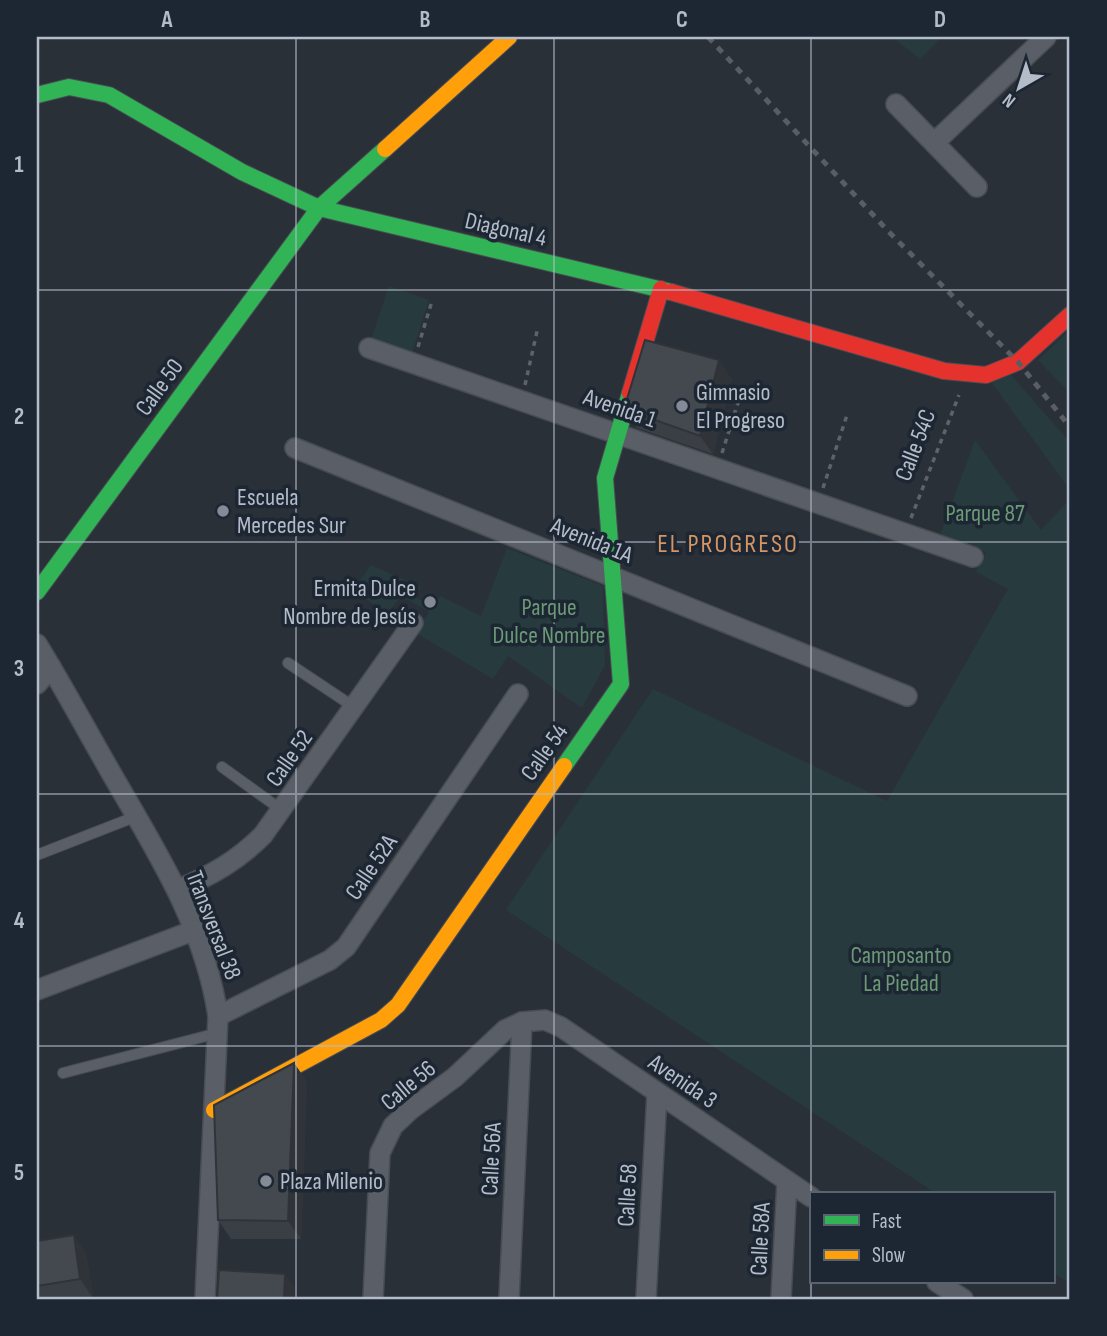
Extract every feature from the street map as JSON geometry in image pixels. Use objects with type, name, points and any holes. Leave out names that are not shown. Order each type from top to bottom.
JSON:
[{"type":"street","name":"Calle 50","points":[[37,592],[319,208],[509,37]]},
{"type":"street","points":[[934,143],[1046,37]]},
{"type":"street","name":"Diagonal 4","points":[[37,95],[67,86],[85,86],[101,91],[231,167],[276,191],[319,208],[661,289],[944,371],[986,375],[1018,362],[1070,315]]},
{"type":"street","points":[[896,104],[977,187]]},
{"type":"street","name":"Calle 54","points":[[214,1110],[381,1020],[398,1005],[621,684],[615,575],[605,478],[661,289]]},
{"type":"street","name":"Avenida 1","points":[[369,348],[973,557]]},
{"type":"street","name":"Avenida 1A","points":[[295,448],[615,575],[907,696]]},
{"type":"street","name":"Calle 52","points":[[177,890],[217,873],[241,857],[283,811],[413,623]]},
{"type":"street","name":"Transversal 38","points":[[37,644],[138,816],[177,890],[195,930],[213,982],[218,1024],[205,1299]]},
{"type":"street","points":[[37,684],[51,667]]},
{"type":"street","name":"Calle 52A","points":[[218,1024],[330,960],[346,947],[518,694]]},
{"type":"street","points":[[37,990],[195,930]]},
{"type":"street","name":"Avenida 3","points":[[522,1021],[545,1020],[561,1027],[810,1196]]},
{"type":"street","name":"Calle 56","points":[[373,1299],[380,1153],[393,1126],[455,1077],[505,1030],[522,1021]]},
{"type":"street","name":"Calle 56A","points":[[509,1299],[522,1021]]},
{"type":"street","name":"Calle 58","points":[[646,1299],[657,1093]]},
{"type":"street","name":"Calle 58A","points":[[781,1299],[787,1181]]},
{"type":"street","points":[[940,1284],[963,1299]]},
{"type":"lane","points":[[288,663],[354,708]]},
{"type":"lane","points":[[222,766],[283,811]]},
{"type":"lane","points":[[37,855],[138,816]]},
{"type":"lane","points":[[63,1073],[218,1024]]},
{"type":"path","points":[[413,363],[432,301]]},
{"type":"path","points":[[521,401],[538,327]]},
{"type":"path","name":"Calle 54C","points":[[905,533],[967,373]]},
{"type":"path","points":[[718,468],[743,387]]},
{"type":"path","points":[[818,503],[848,412]]},
{"type":"green space","points":[[892,37],[942,37],[920,59]]},
{"type":"green space","points":[[389,286],[429,300],[412,353],[371,340]]},
{"type":"green space","points":[[1070,330],[1070,393],[1038,360]]},
{"type":"green space","points":[[1004,367],[1070,442],[1070,490],[986,375]]},
{"type":"green space","name":"Camposanto La Piedad","points":[[975,440],[1041,530],[1070,499],[1070,1284],[1054,1273],[1054,1192],[934,1192],[506,910],[653,689],[887,801],[1008,589],[976,572],[986,552],[940,535]]},
{"type":"green space","name":"Parque Dulce Nombre","points":[[507,548],[603,586],[605,665],[582,708],[508,656],[493,679],[416,633],[429,612],[401,596],[387,614],[353,590],[371,565],[421,587],[415,597],[433,607],[440,596],[481,616]]},
{"type":"building","name":"Gimnasio El Progreso","points":[[645,340],[719,360],[700,436],[624,409]]},
{"type":"building","name":"Plaza Milenio","points":[[294,1063],[288,1221],[218,1220],[214,1105]]},
{"type":"building","points":[[74,1235],[80,1279],[37,1286],[37,1241]]},
{"type":"building","points":[[219,1270],[285,1274],[284,1299],[217,1299]]},
{"type":"railway","points":[[708,37],[889,232],[1018,362],[1070,427]]},
{"type":"traffic: fast","points":[[37,95],[69,87],[109,95],[242,172],[319,208],[671,292]]},
{"type":"traffic: fast","points":[[37,592],[319,208],[385,149]]},
{"type":"traffic: fast","points":[[564,766],[621,684],[605,478],[630,393]]},
{"type":"traffic: slow","points":[[385,149],[509,37]]},
{"type":"traffic: slow","points":[[214,1110],[381,1020],[398,1005],[564,766]]},
{"type":"traffic: jam","points":[[630,393],[661,289]]},
{"type":"traffic: jam","points":[[671,292],[944,371],[986,375],[1018,362],[1070,315]]},
{"type":"place","name":"Gimnasio El Progreso","points":[[682,406]]},
{"type":"place","name":"Escuela Mercedes Sur","points":[[223,511]]},
{"type":"place","name":"Ermita Dulce Nombre de Jesús","points":[[430,602]]},
{"type":"place","name":"Plaza Milenio","points":[[266,1181]]},
{"type":"district","name":"EL PROGRESO","points":[[728,543]]},
{"type":"park label","name":"Parque 87","points":[[985,513]]}]
